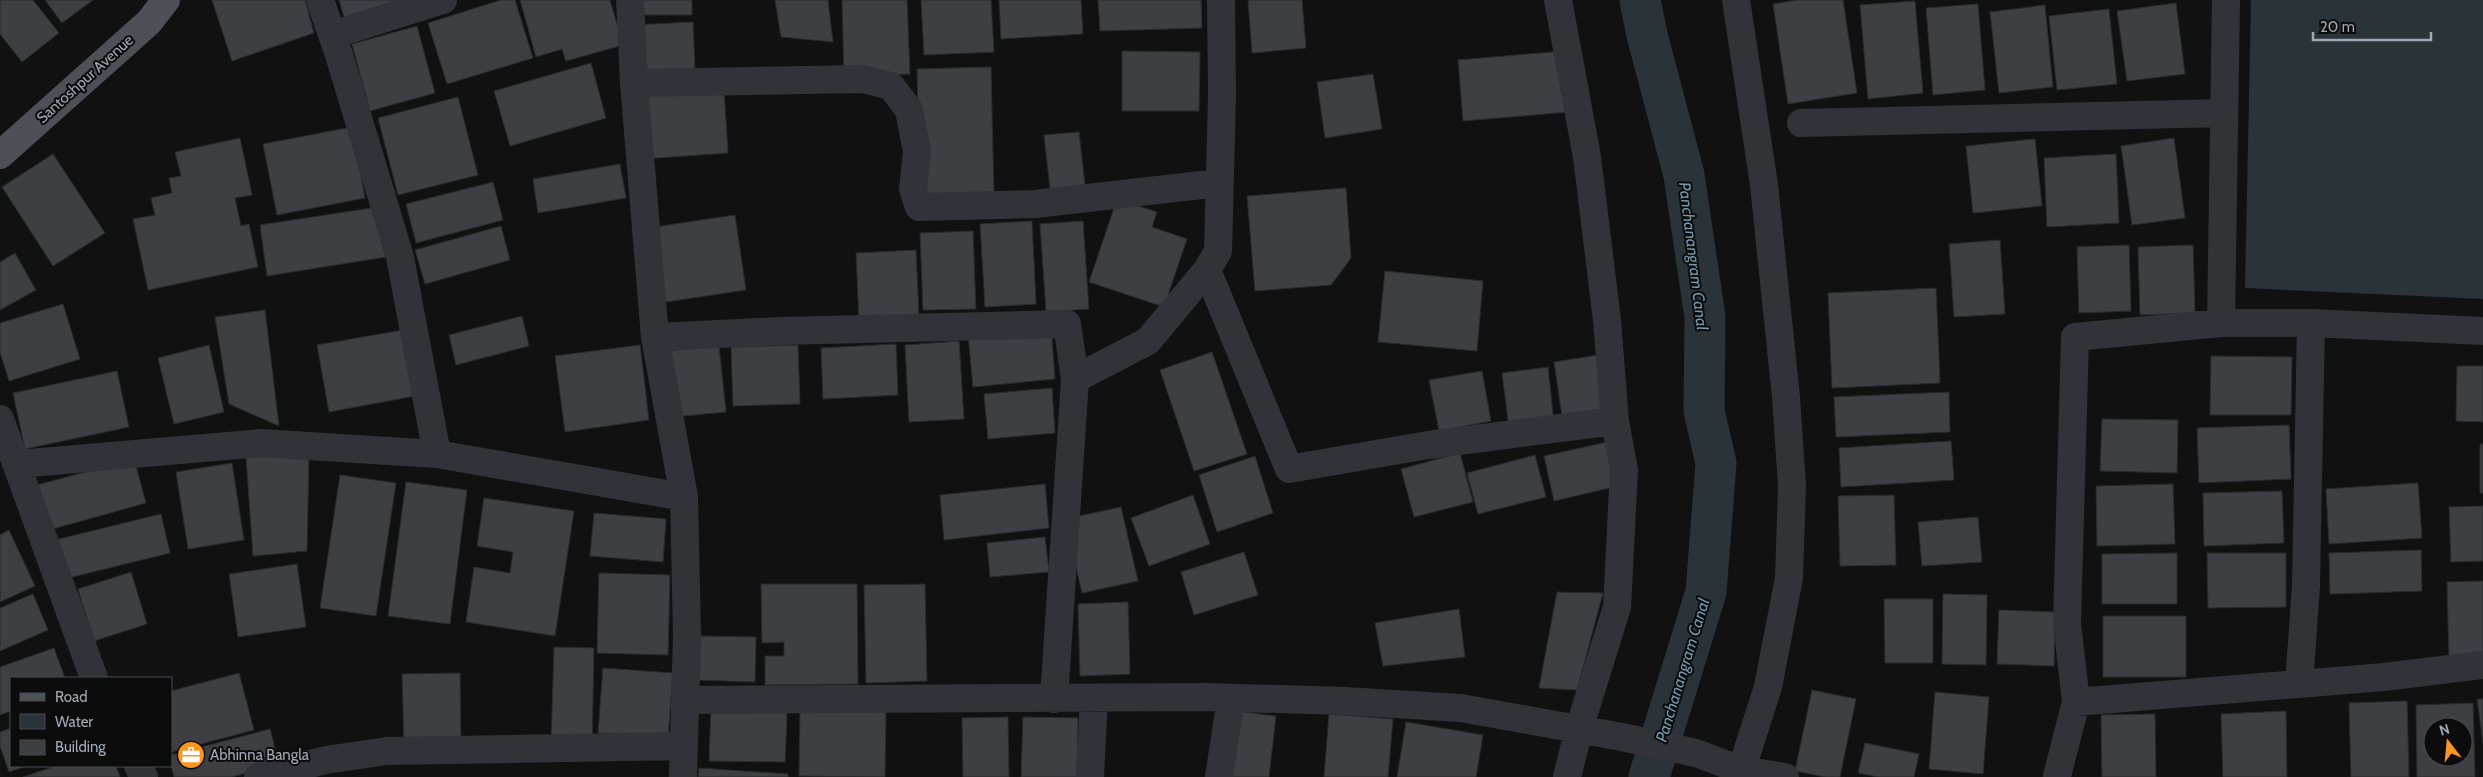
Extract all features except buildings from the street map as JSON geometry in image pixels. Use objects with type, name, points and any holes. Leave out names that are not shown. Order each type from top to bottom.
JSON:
[{"type":"main road","name":"Santoshpur Avenue","points":[[0,155],[149,22],[166,0]]},
{"type":"street","points":[[320,0],[400,257],[437,454]]},
{"type":"street","points":[[332,35],[443,0]]},
{"type":"street","points":[[630,0],[634,83],[655,337],[684,497],[687,635],[683,777]]},
{"type":"street","points":[[1075,379],[1148,341],[1208,270],[1218,251],[1221,0]]},
{"type":"street","points":[[1558,0],[1587,157],[1606,320],[1615,421],[1624,470],[1617,607],[1566,777]]},
{"type":"street","points":[[1736,0],[1764,185],[1785,387],[1792,486],[1789,578],[1768,687],[1740,774]]},
{"type":"street","points":[[2221,323],[2226,0]]},
{"type":"street","points":[[634,83],[863,79],[891,86],[909,110],[917,152],[912,189],[919,207],[1035,204],[1220,184]]},
{"type":"street","points":[[1801,123],[2224,114]]},
{"type":"street","points":[[1208,270],[1290,469],[1428,445],[1615,421]]},
{"type":"street","points":[[2057,776],[2076,702],[2067,622],[2076,337],[2221,323],[2311,323],[2483,332]]},
{"type":"street","points":[[2299,684],[2306,586],[2311,323]]},
{"type":"street","points":[[655,337],[800,330],[1066,324],[1075,379],[1054,699]]},
{"type":"street","points":[[0,419],[18,464],[94,677]]},
{"type":"street","points":[[18,464],[262,443],[437,454],[684,497]]},
{"type":"street","points":[[2076,702],[2384,677],[2483,665]]},
{"type":"street","points":[[1090,777],[1094,698]]},
{"type":"street","points":[[685,700],[1231,698],[1345,701],[1461,708],[1622,737],[1696,753],[1740,774],[1785,777]]},
{"type":"street","points":[[1219,777],[1231,698]]},
{"type":"street","points":[[258,777],[326,760],[388,751],[684,746]]},
{"type":"water","points":[[2251,0],[2483,0],[2483,299],[2245,288]]},
{"type":"waterway","name":"Panchanangram Canal","points":[[1640,0],[1647,35],[1684,175],[1705,317],[1704,411],[1716,463],[1706,592],[1649,777]]},
{"type":"place","name":"Abhinna Bangla","points":[[191,755]]}]
